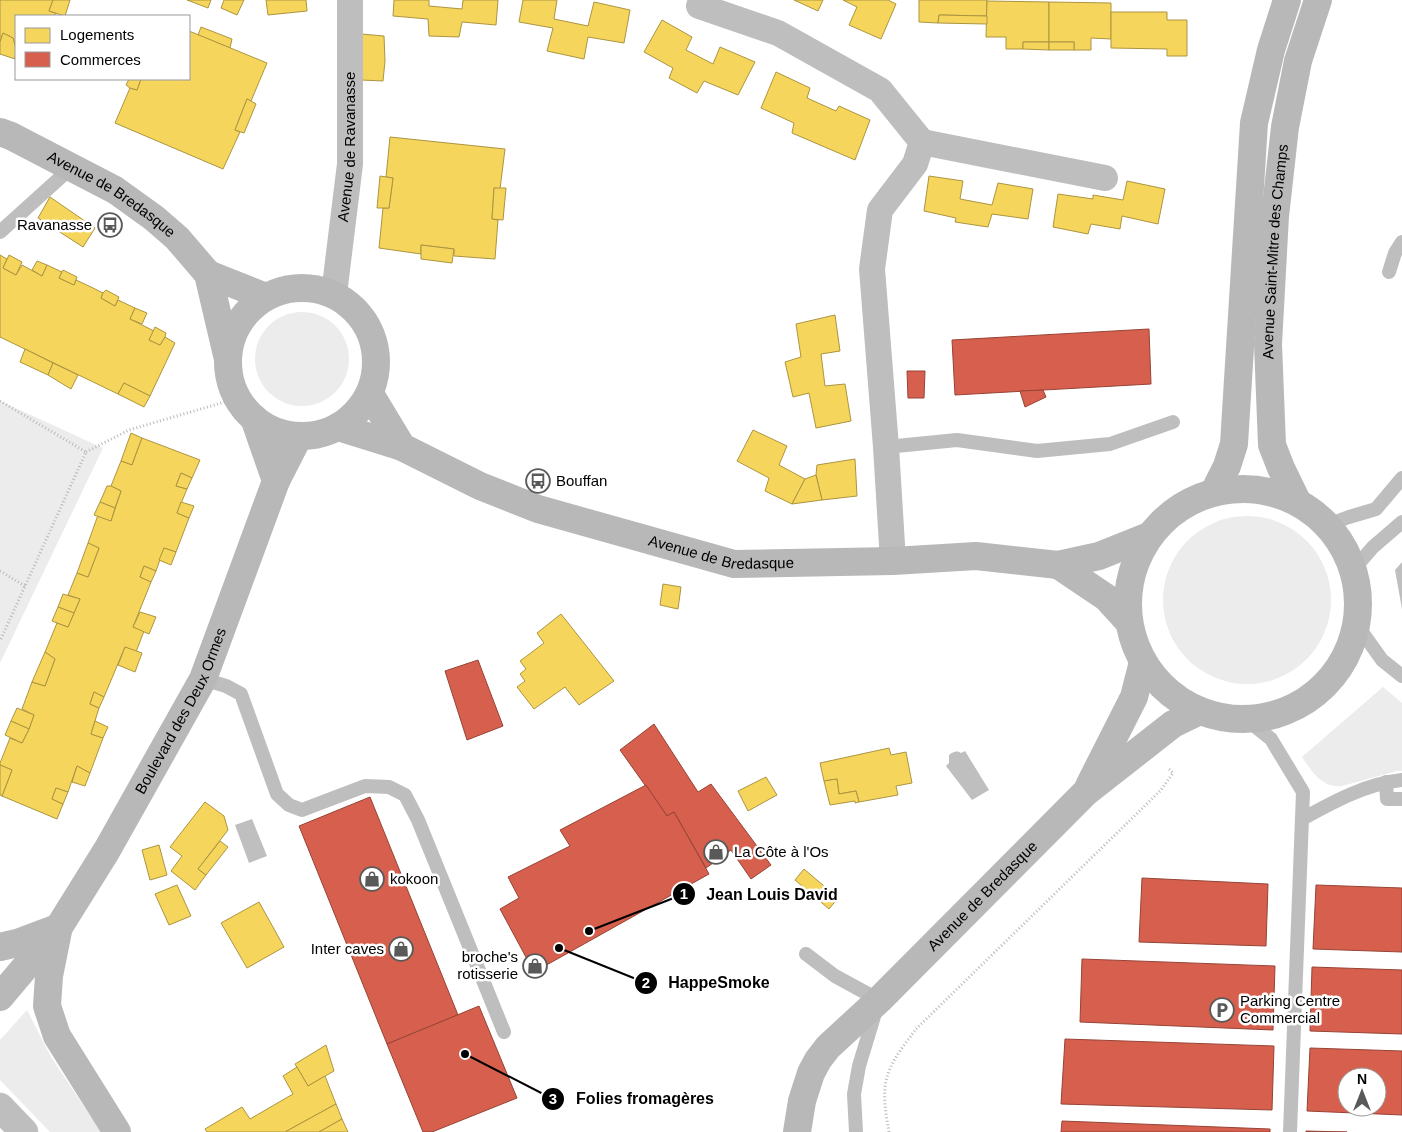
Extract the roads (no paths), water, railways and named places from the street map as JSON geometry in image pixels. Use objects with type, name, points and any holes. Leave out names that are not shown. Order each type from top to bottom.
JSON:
[{"type":"main road","points":[[0,1106],[24,1132]]},
{"type":"street","name":"Avenue de Ravanasse","points":[[334,294],[350,164],[350,0]]},
{"type":"street","name":"Avenue Saint-Mitre des Champs","points":[[1214,492],[1227,466],[1234,444],[1254,122],[1271,50],[1287,0]]},
{"type":"street","name":"Avenue Saint-Mitre des Champs","points":[[1297,501],[1272,445],[1268,344],[1275,216],[1285,127],[1298,61],[1318,0]]},
{"type":"street","points":[[699,6],[778,33],[880,90],[922,142],[1105,178]]},
{"type":"street","name":"Avenue de Bredasque","points":[[0,132],[114,190],[154,218],[177,238],[208,274],[228,357]]},
{"type":"street","points":[[893,561],[872,269],[880,210],[915,164],[922,142]]},
{"type":"street","name":"Avenue de Bredasque","points":[[208,274],[266,297]]},
{"type":"street","points":[[245,408],[274,431],[299,436],[319,435],[338,427],[356,414],[370,394],[377,366],[373,337],[358,311],[334,294],[312,288],[288,289],[266,297],[247,312],[233,332],[228,357],[229,378],[245,408],[276,481]]},
{"type":"street","points":[[370,394],[402,447]]},
{"type":"street","name":"Avenue de Bredasque","points":[[338,427],[402,447],[480,486],[538,509],[734,564],[893,561],[976,556],[1058,565],[1099,556],[1149,536]]},
{"type":"street","name":"Boulevard des Deux Ormes","points":[[0,997],[59,927],[107,850],[202,679],[276,481],[299,436]]},
{"type":"street","points":[[1250,489],[1297,501],[1328,525],[1343,546],[1353,570],[1358,598],[1357,625],[1347,654],[1329,680],[1311,696],[1305,701],[1277,714],[1246,719],[1223,717],[1200,711],[1168,691],[1143,662],[1134,643],[1128,621],[1128,591],[1135,562],[1149,536],[1167,517],[1189,502],[1214,492],[1250,489]]},
{"type":"street","name":"Avenue de Bredasque","points":[[1058,565],[1107,598],[1128,621]]},
{"type":"street","name":"Avenue de Bredasque","points":[[1085,793],[1134,697],[1143,662]]},
{"type":"street","name":"Avenue de Bredasque","points":[[797,1132],[802,1101],[811,1074],[818,1060],[828,1048],[879,1000],[1085,793],[1173,724],[1200,711]]},
{"type":"street","points":[[0,946],[17,943],[59,927]]},
{"type":"street","name":"Boulevard des Deux Ormes","points":[[59,927],[49,976],[47,1006],[57,1036],[117,1132]]},
{"type":"lane","points":[[0,232],[72,167]]},
{"type":"lane","points":[[1389,272],[1394,253],[1402,242]]},
{"type":"lane","points":[[886,447],[957,440],[1037,451],[1110,444],[1173,422]]},
{"type":"lane","points":[[1328,525],[1376,509],[1402,478]]},
{"type":"lane","points":[[1353,570],[1373,547],[1402,522]]},
{"type":"lane","points":[[1357,625],[1382,660],[1402,676]]},
{"type":"lane","points":[[202,679],[226,686],[241,694],[277,794],[289,806],[302,810],[365,786],[389,787],[405,795],[418,820],[504,1032]]},
{"type":"lane","points":[[1246,719],[1271,739],[1303,792],[1290,1132]]},
{"type":"lane","points":[[1302,819],[1344,796],[1386,782],[1402,780]]},
{"type":"lane","points":[[1386,782],[1387,799],[1402,799]]},
{"type":"lane","points":[[806,954],[835,976],[879,1000]]},
{"type":"lane","name":"Avenue de Bredasque","points":[[856,1132],[854,1094],[859,1066],[879,1000]]},
{"type":"place","name":"Ravanasse","points":[[110,225]]},
{"type":"place","name":"Bouffan","points":[[538,481]]},
{"type":"place","name":"La Côte à l'Os","points":[[716,852]]},
{"type":"place","name":"kokoon","points":[[372,879]]},
{"type":"place","name":"Jean Louis David","points":[[589,931]]},
{"type":"place","name":"HappeSmoke","points":[[559,948]]},
{"type":"place","name":"Inter caves","points":[[401,949]]},
{"type":"place","name":"broche's rotisserie","points":[[535,966]]},
{"type":"place","name":"Parking Centre Commercial","points":[[1222,1010]]},
{"type":"place","name":"Folies fromagères","points":[[465,1054]]}]
